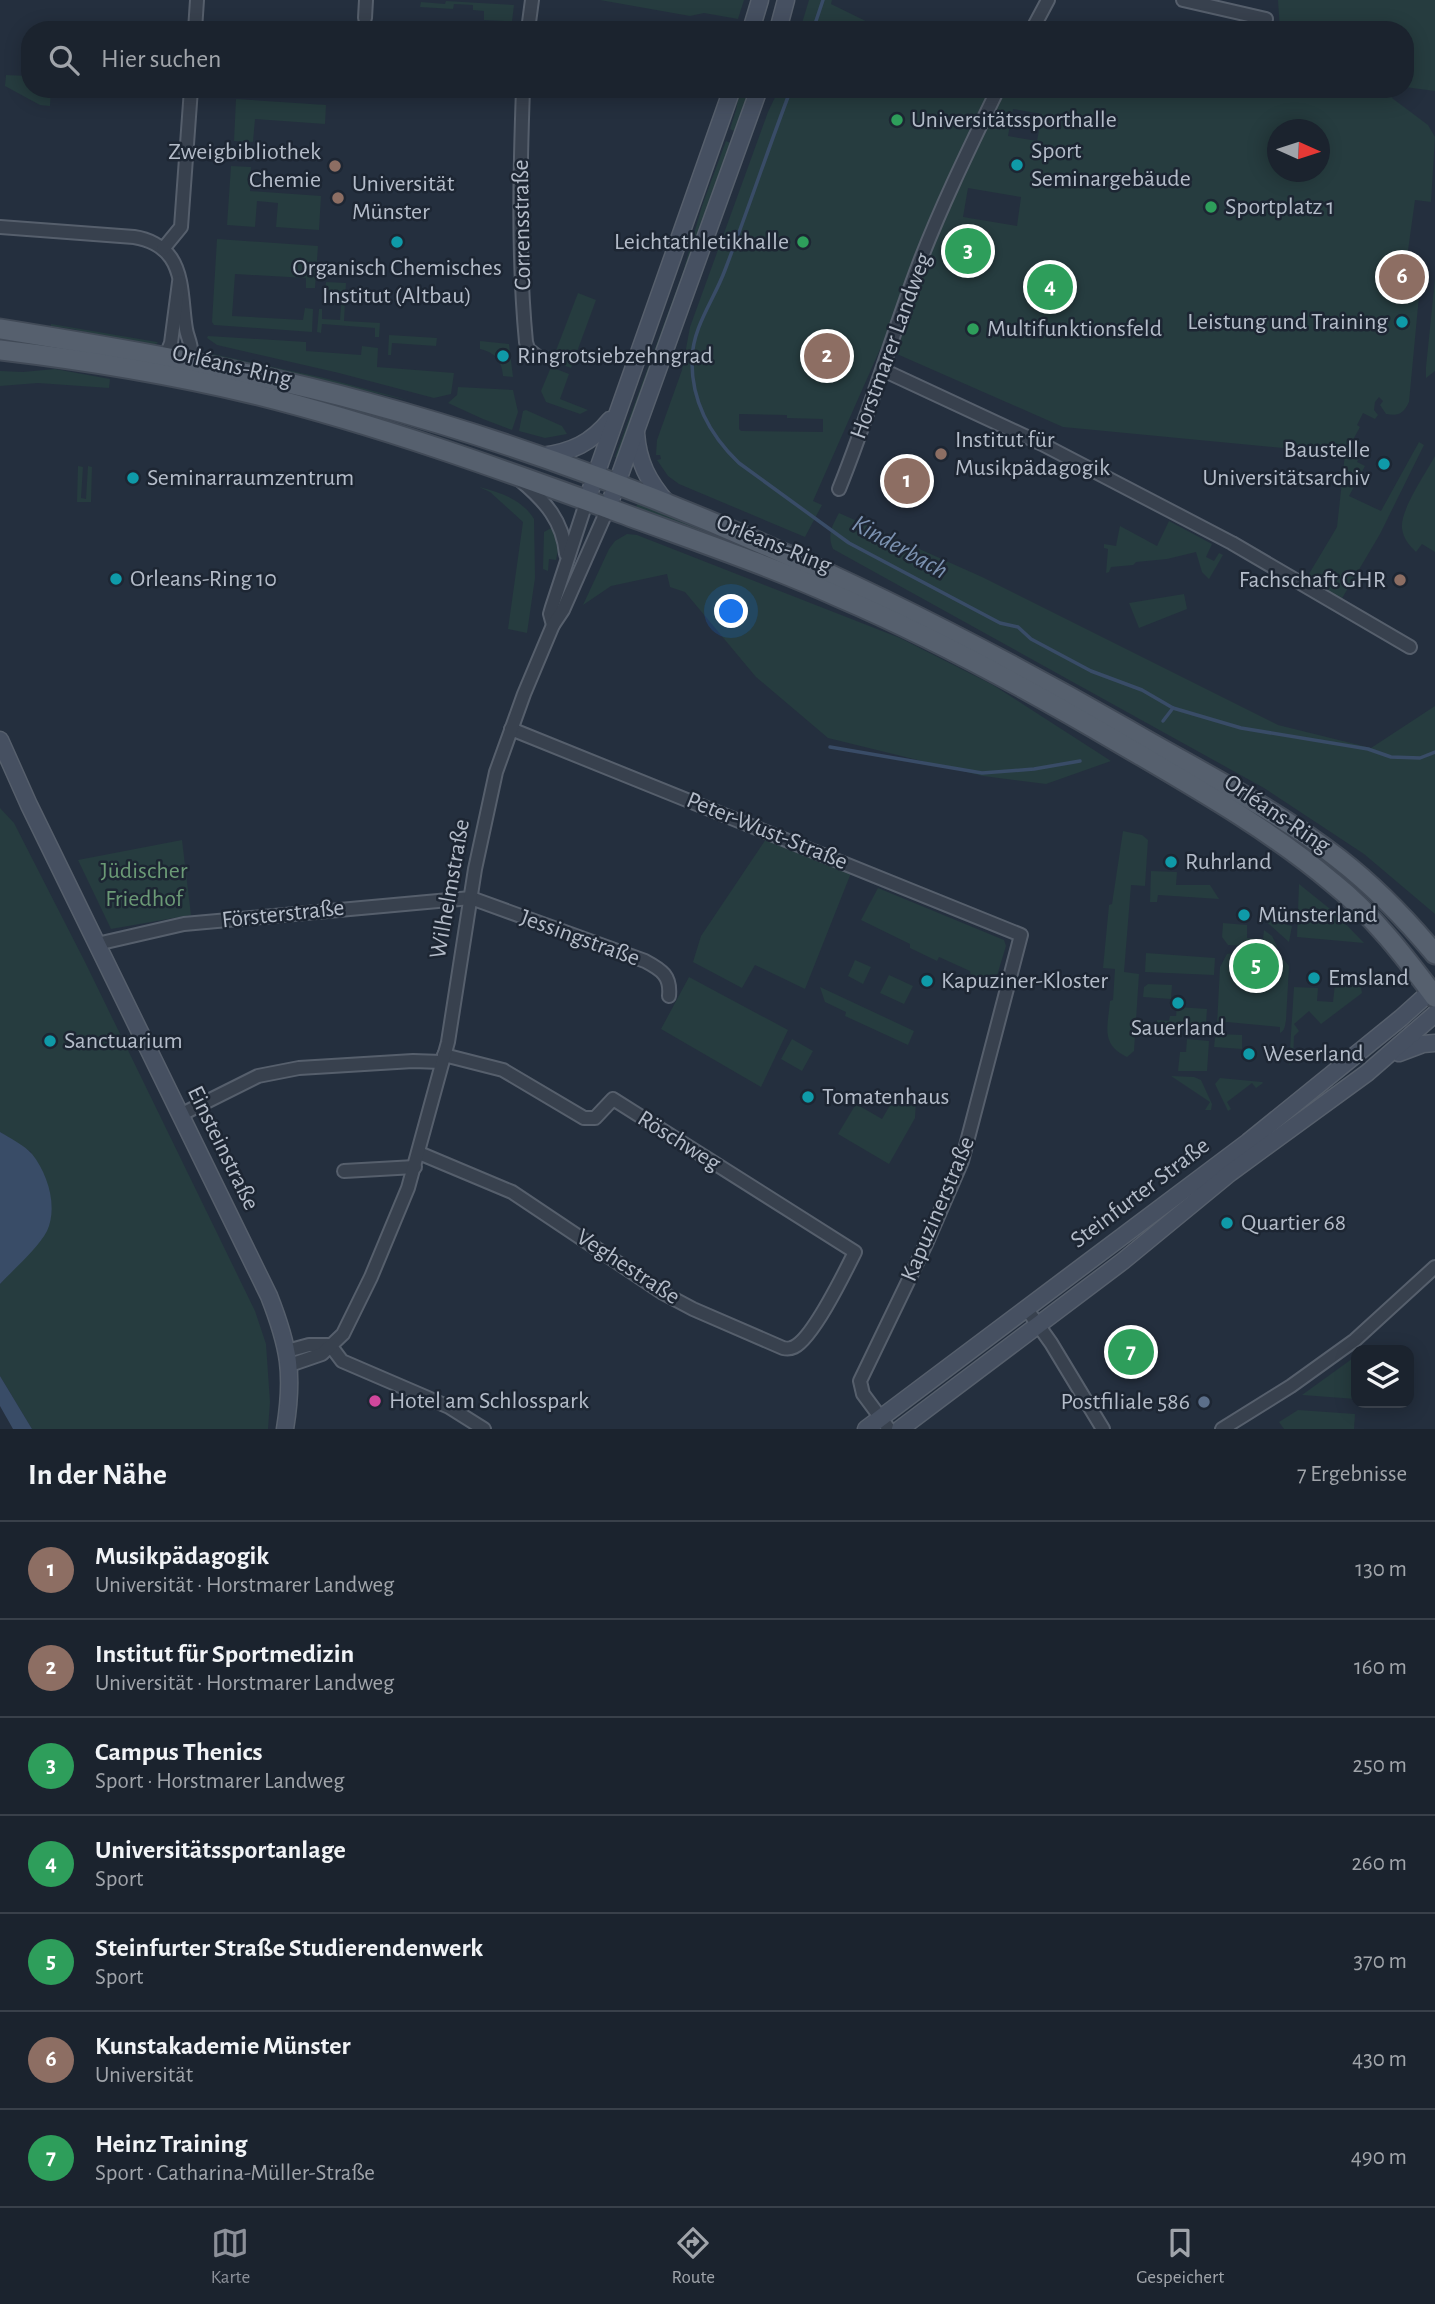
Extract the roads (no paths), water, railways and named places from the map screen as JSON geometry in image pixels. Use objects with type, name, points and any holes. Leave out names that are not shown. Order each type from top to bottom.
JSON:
[{"type":"main road","points":[[754,21],[760,0]]},
{"type":"main road","points":[[780,21],[786,0]]},
{"type":"main road","points":[[587,500],[729,98]]},
{"type":"main road","name":"Wilhelmstraße","points":[[608,508],[756,98]]},
{"type":"main road","name":"Orléans-Ring","points":[[0,329],[165,358],[190,355],[363,401],[540,456],[667,503],[773,547],[879,596],[974,645],[1091,709],[1315,841],[1362,877],[1435,954]]},
{"type":"main road","name":"Orléans-Ring","points":[[0,351],[116,366],[299,406],[587,500],[760,564],[864,608],[985,667],[1098,730],[1251,824],[1331,880],[1433,991]]},
{"type":"main road","points":[[540,456],[568,451],[589,442],[618,410]]},
{"type":"main road","points":[[636,427],[642,467],[667,503]]},
{"type":"main road","name":"Einsteinstraße","points":[[0,740],[29,805],[267,1290],[289,1358]]},
{"type":"main road","points":[[1413,928],[1435,934]]},
{"type":"main road","name":"Steinfurter Straße","points":[[866,1429],[884,1424],[1026,1308],[1285,1113],[1433,991]]},
{"type":"main road","name":"Steinfurter Straße","points":[[900,1429],[1123,1261],[1230,1173],[1387,1057],[1435,1014]]},
{"type":"main road","points":[[1387,1057],[1423,1044],[1435,1043]]},
{"type":"main road","points":[[285,1429],[290,1398],[289,1358]]},
{"type":"street","points":[[196,21],[197,0]]},
{"type":"street","points":[[365,18],[366,0]]},
{"type":"street","points":[[529,21],[531,0]]},
{"type":"street","points":[[1037,21],[1048,0]]},
{"type":"street","points":[[1183,0],[1265,19]]},
{"type":"street","points":[[163,249],[181,227],[190,98]]},
{"type":"street","name":"Corrensstraße","points":[[523,98],[520,212],[522,283],[526,342],[528,349],[538,357]]},
{"type":"street","name":"Horstmarer Landweg","points":[[839,489],[919,264],[994,98]]},
{"type":"street","points":[[0,227],[134,237],[147,240],[163,249],[176,267],[180,282],[190,355],[174,377],[165,358],[180,282]]},
{"type":"street","points":[[883,370],[1042,444],[1232,543],[1410,647]]},
{"type":"street","name":"Wilhelmstraße","points":[[512,474],[538,496],[553,514],[562,532],[567,562]]},
{"type":"street","name":"Wilhelmstraße","points":[[553,625],[550,614],[587,500]]},
{"type":"street","name":"Wilhelmstraße","points":[[289,1358],[322,1354],[343,1334],[388,1239],[415,1167],[451,1024],[490,794],[511,729],[553,625],[563,611],[608,508]]},
{"type":"street","name":"Peter-Wust-Straße","points":[[511,729],[1021,934]]},
{"type":"street","name":"Försterstraße","points":[[97,944],[184,925],[471,898]]},
{"type":"street","name":"Jessingstraße","points":[[471,898],[645,961],[665,973],[669,980],[669,996]]},
{"type":"street","name":"Kapuzinerstraße","points":[[884,1424],[863,1394],[860,1381],[926,1244],[962,1161],[1021,934]]},
{"type":"street","points":[[182,1114],[258,1076],[299,1068],[443,1058]]},
{"type":"street","name":"Röschweg","points":[[443,1058],[503,1070],[584,1118],[595,1118],[613,1099],[855,1252],[826,1307]]},
{"type":"street","name":"Veghestraße","points":[[419,1153],[512,1192],[663,1293],[783,1348],[796,1346],[826,1307]]},
{"type":"street","points":[[344,1171],[415,1167]]},
{"type":"street","points":[[1222,1429],[1237,1425],[1355,1340],[1435,1267]]},
{"type":"street","points":[[1026,1308],[1103,1429]]},
{"type":"street","points":[[330,1345],[342,1361],[449,1407],[484,1429]]},
{"type":"water","points":[[0,1132],[25,1148],[38,1162],[50,1191],[52,1212],[43,1238],[0,1284]]},
{"type":"water","points":[[0,1376],[32,1429],[13,1429],[0,1406]]},
{"type":"waterway","name":"Kinderbach","points":[[816,21],[823,0]]},
{"type":"waterway","name":"Kinderbach","points":[[788,98],[725,270],[700,324],[693,347],[695,389],[704,416],[719,441],[739,463],[849,543],[1000,623],[1018,627],[1031,639],[1091,671],[1142,690],[1173,708],[1241,728],[1368,749],[1391,757],[1420,758],[1435,752]]},
{"type":"waterway","points":[[1163,721],[1173,708]]},
{"type":"waterway","points":[[830,747],[982,773],[1034,769],[1080,761]]},
{"type":"place","name":"Universitätssporthalle","points":[[897,120]]},
{"type":"place","name":"Sport Seminargebäude","points":[[1017,165]]},
{"type":"place","name":"Zweigbibliothek Chemie","points":[[335,166]]},
{"type":"place","name":"Universität Münster","points":[[338,198]]},
{"type":"place","name":"Sportplatz 1","points":[[1211,207]]},
{"type":"place","name":"Organisch Chemisches Institut (Altbau)","points":[[397,242]]},
{"type":"place","name":"Leichtathletikhalle","points":[[803,242]]},
{"type":"place","name":"Campus Thenics","points":[[968,251]]},
{"type":"place","name":"Kunstakademie Münster","points":[[1402,277]]},
{"type":"place","name":"Universitätssportanlage","points":[[1050,287]]},
{"type":"place","name":"Leistung und Training","points":[[1402,322]]},
{"type":"place","name":"Multifunktionsfeld","points":[[973,329]]},
{"type":"place","name":"Ringrotsiebzehngrad","points":[[503,356]]},
{"type":"place","name":"Institut für Sportmedizin","points":[[827,356]]},
{"type":"place","name":"Institut für Musikpädagogik","points":[[941,454]]},
{"type":"place","name":"Baustelle Universitätsarchiv","points":[[1384,464]]},
{"type":"place","name":"Seminarraumzentrum","points":[[133,478]]},
{"type":"place","name":"Musikpädagogik","points":[[907,481]]},
{"type":"place","name":"Orleans-Ring 10","points":[[116,579]]},
{"type":"place","name":"Fachschaft GHR","points":[[1400,580]]},
{"type":"place","name":"Ruhrland","points":[[1171,862]]},
{"type":"place","name":"Münsterland","points":[[1244,915]]},
{"type":"place","name":"Steinfurter Straße Studierendenwerk","points":[[1256,966]]},
{"type":"place","name":"Emsland","points":[[1314,978]]},
{"type":"place","name":"Kapuziner-Kloster","points":[[927,981]]},
{"type":"place","name":"Sauerland","points":[[1178,1003]]},
{"type":"place","name":"Sanctuarium","points":[[50,1041]]},
{"type":"place","name":"Weserland","points":[[1249,1054]]},
{"type":"place","name":"Tomatenhaus","points":[[808,1097]]},
{"type":"place","name":"Quartier 68","points":[[1227,1223]]},
{"type":"place","name":"Heinz Training","points":[[1131,1352]]},
{"type":"place","name":"Hotel am Schlosspark","points":[[375,1401]]},
{"type":"place","name":"Postfiliale 586","points":[[1204,1402]]},
{"type":"park label","name":"Jüdischer Friedhof","points":[[144,885]]}]
